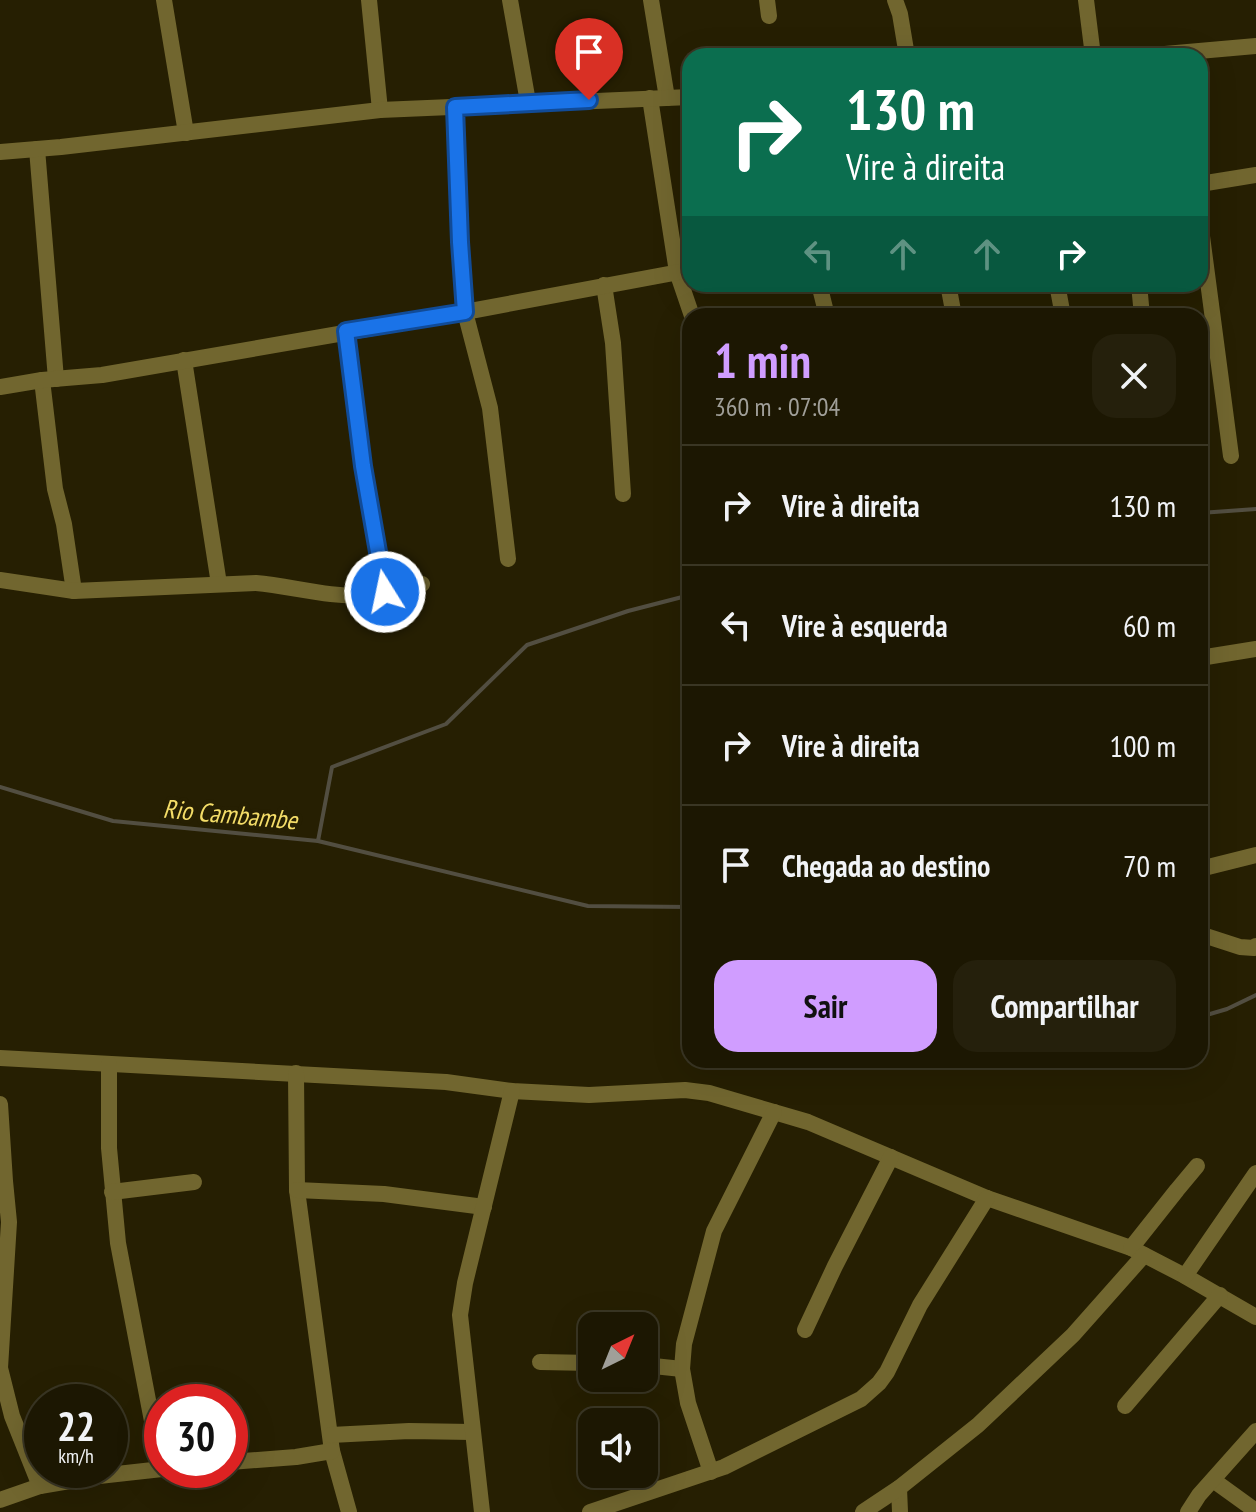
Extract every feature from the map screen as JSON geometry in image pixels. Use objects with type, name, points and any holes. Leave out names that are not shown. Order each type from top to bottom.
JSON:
[{"type":"street","points":[[164,0],[186,133]]},
{"type":"street","points":[[369,0],[380,110]]},
{"type":"street","points":[[510,0],[528,102]]},
{"type":"street","points":[[651,0],[658,98],[682,258]]},
{"type":"street","points":[[895,0],[906,48]]},
{"type":"street","points":[[1086,0],[1092,48]]},
{"type":"street","points":[[1208,50],[1256,46]]},
{"type":"street","points":[[0,152],[380,110],[682,97]]},
{"type":"street","points":[[455,107],[465,312],[490,408],[508,559]]},
{"type":"street","points":[[37,149],[55,489],[64,524],[74,591]]},
{"type":"street","points":[[1208,183],[1256,175]]},
{"type":"street","points":[[0,387],[102,375],[682,271]]},
{"type":"street","points":[[1208,282],[1231,456]]},
{"type":"street","points":[[604,285],[613,343],[623,494]]},
{"type":"street","points":[[346,331],[363,466],[385,592]]},
{"type":"street","points":[[184,360],[219,584]]},
{"type":"street","points":[[0,580],[74,591],[256,583],[364,596],[422,584]]},
{"type":"street","points":[[1208,657],[1256,649]]},
{"type":"street","points":[[1208,867],[1256,855]]},
{"type":"street","points":[[1208,937],[1240,947],[1256,946]]},
{"type":"street","points":[[0,1058],[446,1082],[512,1091],[589,1095],[685,1090],[709,1093],[808,1122],[987,1198],[1137,1252],[1256,1317]]},
{"type":"street","points":[[109,1064],[112,1192],[118,1243],[145,1384]]},
{"type":"street","points":[[296,1073],[297,1190],[332,1443],[349,1512]]},
{"type":"street","points":[[482,1512],[460,1315],[512,1091]]},
{"type":"street","points":[[0,1104],[9,1222],[0,1368],[12,1416],[24,1446]]},
{"type":"street","points":[[711,1472],[688,1403],[682,1369],[684,1344],[714,1231],[774,1112]]},
{"type":"street","points":[[805,1330],[891,1157]]},
{"type":"street","points":[[863,1512],[899,1488],[978,1425],[1073,1335],[1137,1252],[1197,1166]]},
{"type":"street","points":[[1185,1276],[1255,1176]]},
{"type":"street","points":[[112,1192],[194,1182]]},
{"type":"street","points":[[297,1190],[384,1194],[484,1207]]},
{"type":"street","points":[[590,1512],[724,1467],[861,1399],[887,1372],[920,1305],[987,1198]]},
{"type":"street","points":[[1125,1406],[1220,1295]]},
{"type":"street","points":[[540,1362],[578,1363]]},
{"type":"street","points":[[658,1366],[682,1369]]},
{"type":"street","points":[[248,1461],[296,1457],[332,1443],[409,1431],[472,1432]]},
{"type":"street","points":[[1188,1512],[1199,1495],[1256,1431]]},
{"type":"street","points":[[1213,1480],[1256,1511]]},
{"type":"street","points":[[0,1500],[34,1488]]},
{"type":"street","points":[[899,1488],[900,1512]]},
{"type":"waterway","name":"Rio Cambambe","points":[[1208,512],[1256,509]]},
{"type":"waterway","name":"Rio Cambambe","points":[[0,787],[113,821],[318,841],[332,767],[446,724],[527,645],[628,611],[682,597]]},
{"type":"waterway","points":[[318,841],[588,906],[682,907]]},
{"type":"waterway","points":[[1208,1015],[1256,995]]},
{"type":"route","points":[[385,592],[363,466],[346,331],[465,312],[455,107],[589,100]]}]
